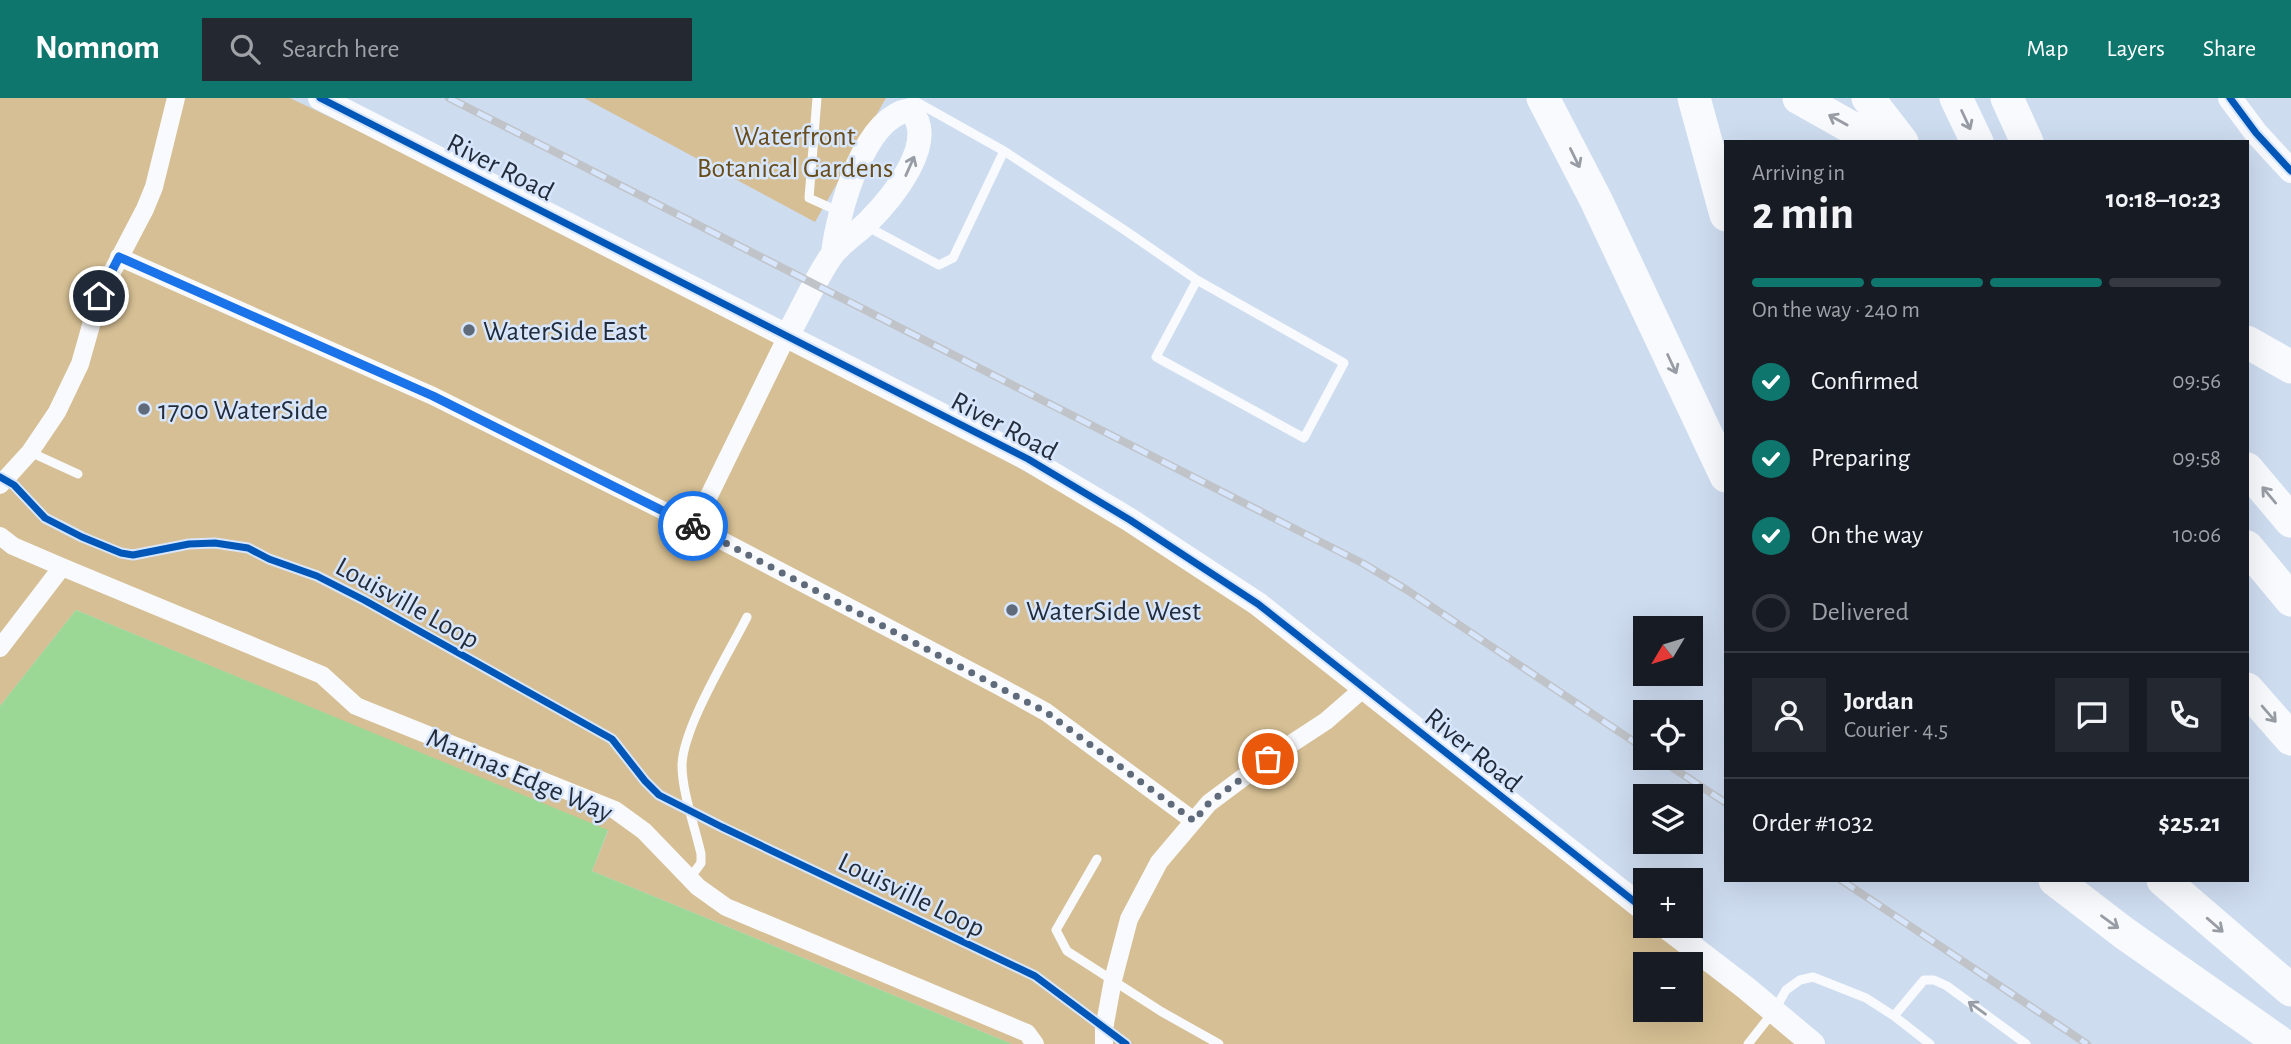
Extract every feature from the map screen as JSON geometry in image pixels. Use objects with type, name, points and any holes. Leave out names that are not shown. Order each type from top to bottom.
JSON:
[{"type":"highway","points":[[1542,98],[1596,200],[1724,472]]},
{"type":"highway","points":[[1680,98],[1726,140]]},
{"type":"highway","points":[[1694,98],[1724,208]]},
{"type":"highway","points":[[1799,98],[1873,140]]},
{"type":"highway","points":[[1868,98],[1900,140]]},
{"type":"highway","points":[[1956,98],[1975,140]]},
{"type":"highway","points":[[2007,98],[2026,140]]},
{"type":"highway","points":[[2254,346],[2291,367]]},
{"type":"highway","points":[[2249,471],[2291,521]]},
{"type":"highway","points":[[2249,549],[2291,600]]},
{"type":"highway","points":[[2249,579],[2291,623]]},
{"type":"highway","points":[[2249,691],[2291,739]]},
{"type":"highway","points":[[2059,882],[2124,933],[2282,1044]]},
{"type":"highway","points":[[2165,882],[2291,990]]},
{"type":"street","points":[[0,485],[30,452],[57,412],[80,364],[99,296],[154,187],[176,98]]},
{"type":"street","name":"River Road","points":[[320,98],[1028,459],[1130,520],[1258,604],[1633,901]]},
{"type":"street","points":[[2230,98],[2256,133],[2291,171]]},
{"type":"street","points":[[695,527],[787,336],[833,253],[840,212],[867,148],[890,117],[914,103],[920,132],[918,148],[901,184],[865,225],[833,253]]},
{"type":"street","points":[[119,257],[433,396],[695,527],[1046,712],[1194,821]]},
{"type":"street","name":"Marinas Edge Way","points":[[0,536],[13,546],[322,674],[356,706],[615,810],[644,831],[690,878],[726,907],[1027,1032],[1035,1044]]},
{"type":"street","points":[[0,648],[62,567]]},
{"type":"street","points":[[1104,1044],[1113,980],[1129,919],[1159,862],[1209,803],[1268,759],[1326,721],[1364,688]]},
{"type":"street","points":[[1680,938],[1813,1044]]},
{"type":"lane","points":[[817,98],[809,198],[939,265],[953,258],[1004,151]]},
{"type":"lane","points":[[914,103],[1004,151],[1197,280],[1344,363],[1304,438],[1156,357],[1197,280]]},
{"type":"lane","points":[[30,452],[78,474]]},
{"type":"lane","points":[[690,878],[701,863],[701,854],[683,778],[682,762],[695,719],[747,617]]},
{"type":"lane","points":[[1097,859],[1056,930],[1067,951],[1162,1012],[1219,1044]]},
{"type":"lane","points":[[1748,1044],[1774,1011],[1786,990],[1800,980],[1813,977],[1866,998],[1930,1044]]},
{"type":"lane","points":[[1894,1016],[1924,979],[1934,980],[1947,986],[2026,1044]]},
{"type":"green space","points":[[0,98],[290,98],[787,336],[1258,604],[1633,901],[1633,938],[1680,938],[1698,952],[1633,952],[1633,1022],[1703,1022],[1703,956],[1815,1044],[1012,1044],[592,871],[608,831],[76,610],[0,706]]},
{"type":"green space","name":"Waterfront Botanical Gardens","points":[[584,98],[886,98],[815,222]]},
{"type":"shaded area","points":[[76,610],[608,830],[592,871],[1012,1044],[0,1044],[0,706]]},
{"type":"railway","points":[[449,98],[1364,564],[1633,741]]},
{"type":"railway","points":[[1676,770],[1724,802]]},
{"type":"railway","points":[[1844,882],[2087,1044]]},
{"type":"cycle path","points":[[320,98],[1028,459],[1130,520],[1258,604],[1633,901]]},
{"type":"cycle path","points":[[2230,98],[2256,133],[2291,171]]},
{"type":"cycle path","name":"Louisville Loop","points":[[0,477],[14,485],[45,518],[121,553],[133,555],[189,544],[215,543],[248,548],[269,559],[317,576],[612,739],[659,795],[1035,976],[1126,1044]]},
{"type":"way so far","points":[[693,526],[1046,712],[1194,821],[1209,803],[1268,759]]},
{"type":"place","name":"WaterSide East","points":[[469,330]]},
{"type":"place","name":"1700 WaterSide","points":[[144,409]]},
{"type":"place","name":"WaterSide West","points":[[1012,610]]},
{"type":"route","points":[[99,296],[119,257],[433,396],[693,526]]}]
